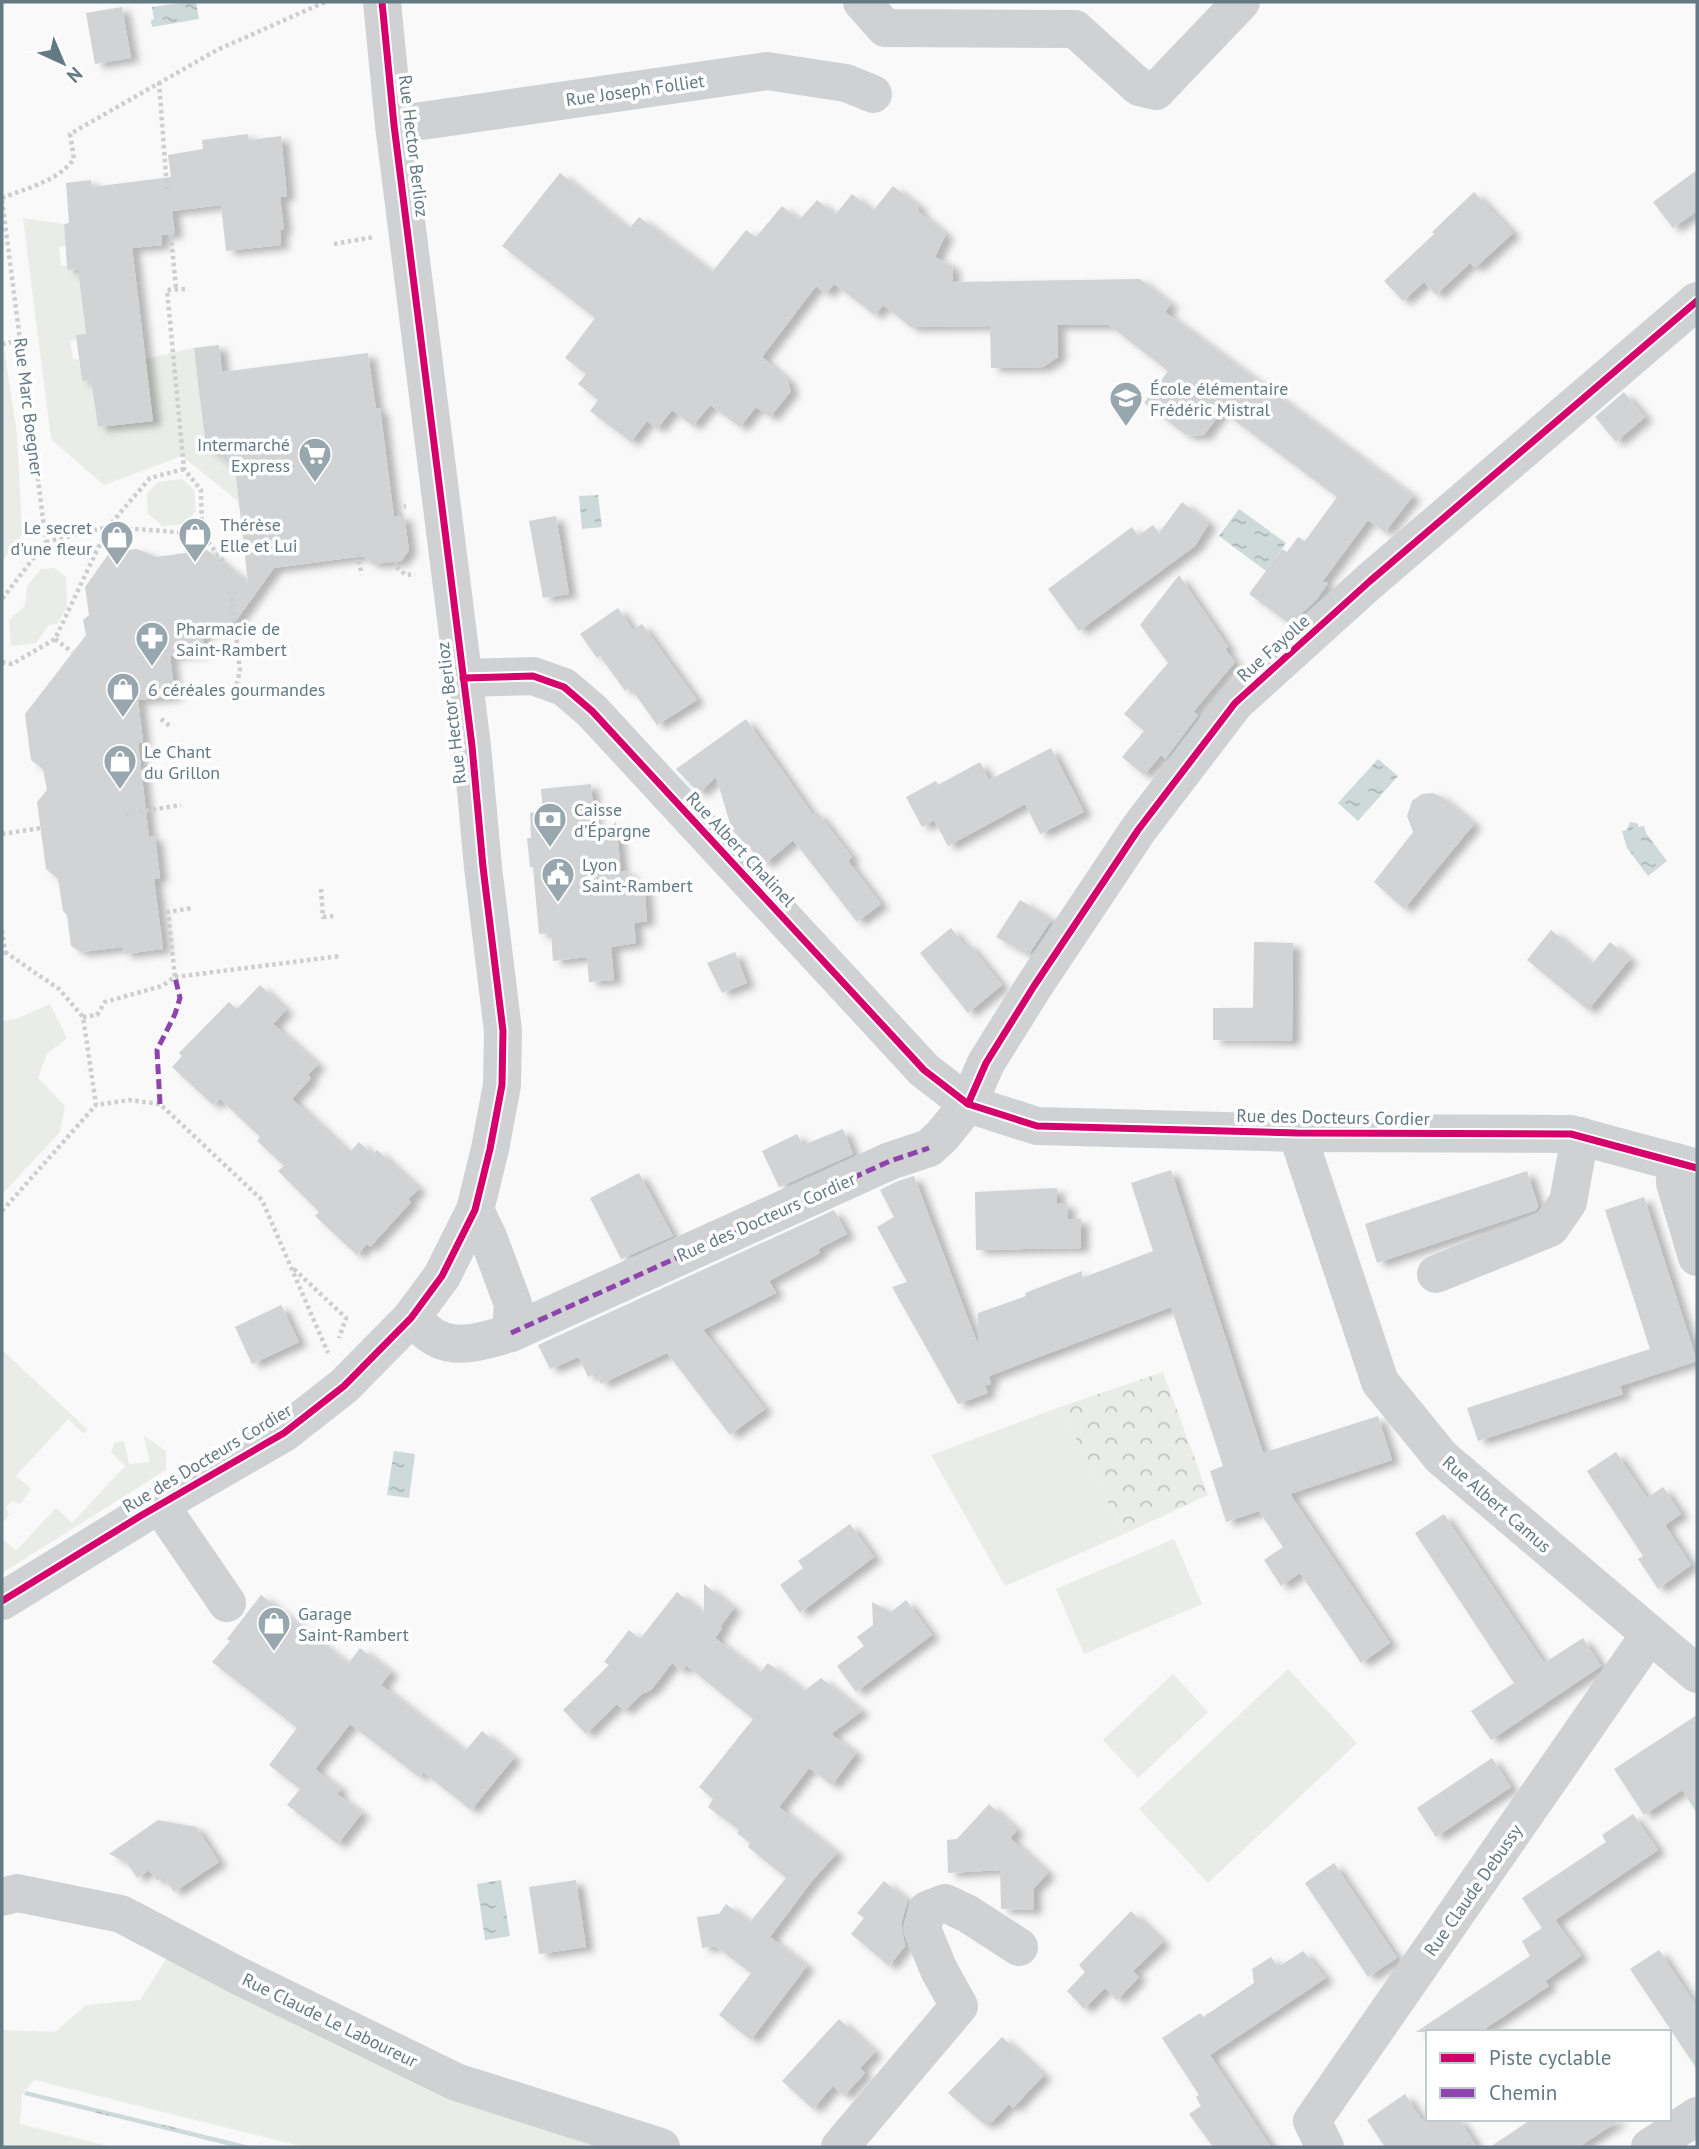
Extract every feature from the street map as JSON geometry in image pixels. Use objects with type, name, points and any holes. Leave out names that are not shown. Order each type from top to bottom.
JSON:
[{"type":"street","name":"Rue Hector Berlioz","points":[[382,2],[394,125],[463,678],[503,1031],[502,1085],[475,1210],[442,1276],[411,1318]]},
{"type":"street","points":[[862,2],[885,28],[1075,29],[1139,87],[1156,91],[1241,2]]},
{"type":"street","name":"Rue Joseph Folliet","points":[[394,125],[767,71],[846,83],[873,94]]},
{"type":"street","name":"Rue Fayolle","points":[[968,1104],[986,1063],[1123,852],[1235,703],[1370,582],[1697,301]]},
{"type":"street","name":"Rue Albert Chalinel","points":[[463,678],[533,676],[564,687],[592,711],[924,1070],[968,1104]]},
{"type":"street","name":"Rue des Docteurs Cordier","points":[[2,1601],[284,1433],[344,1386],[411,1318],[438,1340],[477,1343],[511,1333],[890,1161],[929,1148],[968,1104],[1037,1126],[1297,1133],[1557,1134],[1580,1136],[1687,1165]]},
{"type":"street","name":"Rue Albert Camus","points":[[1297,1133],[1380,1382],[1441,1457],[1697,1674]]},
{"type":"street","points":[[1436,1274],[1550,1228],[1569,1202],[1580,1136]]},
{"type":"street","points":[[1687,1165],[1675,1183],[1697,1257]]},
{"type":"street","points":[[475,1210],[513,1304],[511,1333]]},
{"type":"street","points":[[160,1505],[227,1603]]},
{"type":"street","name":"Rue Claude Debussy","points":[[1325,2147],[1312,2121],[1650,1634]]},
{"type":"street","name":"Rue Claude Le Laboureur","points":[[2,1897],[17,1893],[121,1914],[235,1974],[456,2082],[661,2147]]},
{"type":"street","points":[[839,2147],[959,2006],[939,1970],[922,1929],[927,1910],[945,1903],[968,1914],[1019,1947]]},
{"type":"street","points":[[1650,2147],[1697,2116]]},
{"type":"path","points":[[2,199],[44,182],[67,168],[74,159],[70,134],[217,50],[325,2]]},
{"type":"path","points":[[159,82],[167,189]]},
{"type":"path","points":[[171,234],[177,290]]},
{"type":"path","points":[[185,289],[167,290],[184,469],[201,489],[202,534],[226,565]]},
{"type":"path","points":[[2,344],[20,341]]},
{"type":"path","points":[[2,662],[12,664],[55,639],[108,527],[150,478],[184,469]]},
{"type":"path","points":[[2,599],[46,542],[108,527],[202,534]]},
{"type":"path","points":[[357,554],[362,575]]},
{"type":"path","points":[[396,562],[395,566],[406,575],[416,574]]},
{"type":"path","points":[[232,598],[240,671],[232,701]]},
{"type":"path","points":[[55,639],[72,652]]},
{"type":"path","points":[[161,719],[171,727]]},
{"type":"path","points":[[125,814],[181,805]]},
{"type":"path","points":[[2,834],[41,828]]},
{"type":"path","points":[[321,889],[323,917],[334,916]]},
{"type":"path","points":[[175,977],[168,912],[194,908]]},
{"type":"path","points":[[2,930],[3,954],[59,989],[83,1017],[96,1105]]},
{"type":"path","points":[[83,1017],[97,1015],[105,1002],[162,986],[175,977],[340,956]]},
{"type":"path","points":[[2,1211],[96,1105],[129,1100],[160,1104],[262,1200],[326,1346]]},
{"type":"path","points":[[290,1266],[346,1318],[336,1350],[358,1372]]},
{"type":"green space","points":[[23,218],[64,224],[66,246],[59,247],[61,266],[68,265],[69,270],[78,269],[86,314],[83,315],[86,334],[77,335],[77,340],[70,341],[73,359],[79,360],[82,381],[91,380],[98,427],[153,421],[145,359],[194,348],[206,447],[235,468],[239,502],[182,456],[104,485],[51,439]]},
{"type":"green space","points":[[2,335],[17,434],[22,534],[2,562]]},
{"type":"green space","points":[[182,479],[194,490],[196,511],[183,524],[163,526],[148,514],[147,494],[158,482]]},
{"type":"green space","points":[[54,568],[66,577],[67,607],[57,624],[49,625],[36,643],[11,646],[9,620],[25,606],[27,586],[41,569]]},
{"type":"green space","points":[[50,1004],[67,1038],[47,1054],[38,1078],[65,1106],[60,1132],[2,1194],[2,1021],[16,1019]]},
{"type":"green space","points":[[2,1350],[88,1430],[83,1433],[68,1419],[16,1476],[31,1489],[20,1504],[11,1501],[6,1508],[9,1515],[2,1524]]},
{"type":"green space","points":[[1163,1372],[1208,1495],[1124,1534],[1060,1407]]},
{"type":"green space","points":[[1060,1407],[1124,1534],[1005,1586],[931,1455]]},
{"type":"green space","points":[[144,1436],[166,1451],[166,1470],[2,1573],[2,1538],[16,1551],[56,1508],[72,1523],[125,1466],[111,1452],[114,1443],[124,1441],[129,1464],[150,1462]]},
{"type":"green space","points":[[1174,1539],[1202,1604],[1084,1654],[1056,1589]]},
{"type":"green space","points":[[1288,1669],[1357,1743],[1208,1883],[1139,1809]]},
{"type":"green space","points":[[1173,1674],[1208,1712],[1138,1778],[1103,1740]]},
{"type":"green space","points":[[168,1956],[613,2147],[305,2147],[34,2080],[22,2095],[20,2124],[112,2147],[2,2147],[2,2030],[55,2032],[86,2005],[140,2000]]},
{"type":"water","points":[[196,2],[199,19],[152,27],[152,7]]},
{"type":"water","points":[[598,495],[602,527],[582,529],[579,496]]},
{"type":"water","points":[[1239,509],[1286,543],[1266,571],[1219,536]]},
{"type":"water","points":[[1378,759],[1398,776],[1358,821],[1338,803]]},
{"type":"water","points":[[1630,822],[1637,823],[1639,827],[1644,826],[1646,833],[1667,861],[1648,876],[1627,848],[1622,831],[1627,830]]},
{"type":"water","points":[[394,1451],[415,1454],[409,1498],[387,1495]]},
{"type":"water","points":[[501,1880],[510,1936],[485,1940],[477,1884]]},
{"type":"water","points":[[26,2091],[254,2147],[235,2147],[24,2095]]},
{"type":"building","points":[[122,7],[131,58],[95,64],[86,13]]},
{"type":"building","points":[[248,134],[249,140],[281,136],[287,196],[280,197],[284,230],[280,230],[281,245],[226,251],[221,205],[172,211],[175,234],[161,235],[162,245],[132,248],[153,421],[98,427],[91,380],[82,381],[76,335],[86,334],[78,269],[68,270],[67,266],[64,224],[69,223],[66,183],[91,180],[92,187],[171,177],[168,155],[203,149],[202,140]]},
{"type":"building","points":[[1697,170],[1697,211],[1673,228],[1653,202]]},
{"type":"building","points":[[560,173],[629,229],[639,217],[712,272],[746,230],[756,237],[782,206],[799,220],[817,200],[835,215],[852,194],[873,211],[893,186],[919,206],[919,212],[946,234],[935,257],[952,266],[953,282],[1140,279],[1171,304],[1165,312],[1413,496],[1385,532],[1368,520],[1322,582],[1328,583],[1316,600],[1290,624],[1249,594],[1282,549],[1287,552],[1298,537],[1305,541],[1337,497],[1222,411],[1203,436],[1186,435],[1144,403],[1168,371],[1109,325],[1057,325],[1058,357],[1043,367],[991,368],[990,326],[911,327],[883,305],[875,315],[834,284],[826,294],[816,286],[762,357],[787,379],[791,391],[770,417],[756,407],[740,427],[710,405],[693,426],[672,410],[657,429],[647,421],[631,442],[590,411],[598,400],[578,384],[586,374],[565,358],[595,318],[502,246]]},
{"type":"building","points":[[1474,192],[1513,233],[1475,268],[1470,263],[1436,295],[1424,282],[1403,301],[1384,281]]},
{"type":"building","points":[[219,345],[222,372],[368,353],[376,409],[380,408],[394,517],[404,515],[409,550],[401,561],[373,564],[363,556],[274,568],[230,629],[202,632],[205,651],[170,656],[175,696],[138,700],[143,742],[138,743],[149,837],[155,836],[160,878],[154,879],[163,949],[124,954],[123,947],[81,952],[71,946],[58,879],[46,869],[37,802],[47,790],[43,769],[31,760],[25,714],[86,635],[83,620],[89,615],[85,587],[110,552],[137,549],[156,557],[207,550],[248,583],[235,468],[206,447],[197,375],[194,348]]},
{"type":"building","points":[[1624,392],[1645,417],[1616,442],[1595,417]]},
{"type":"building","points":[[1182,502],[1209,523],[1195,546],[1079,631],[1048,589],[1132,527],[1138,536],[1153,525],[1159,533]]},
{"type":"building","points":[[556,516],[569,594],[543,598],[529,521]]},
{"type":"building","points":[[1179,575],[1228,647],[1225,649],[1235,662],[1193,712],[1198,715],[1165,759],[1161,755],[1144,775],[1122,757],[1144,731],[1124,714],[1168,663],[1140,625]]},
{"type":"building","points":[[618,608],[633,630],[642,624],[697,700],[657,725],[630,687],[625,691],[580,634]]},
{"type":"building","points":[[746,719],[813,815],[817,812],[852,857],[848,861],[881,904],[857,922],[793,840],[765,864],[732,830],[716,777],[699,793],[676,769]]},
{"type":"building","points":[[1051,748],[1084,812],[1040,834],[1025,804],[948,846],[934,820],[922,827],[906,797],[936,781],[938,785],[980,762],[989,780]]},
{"type":"building","points":[[591,784],[596,841],[616,822],[621,872],[629,871],[630,884],[644,882],[647,921],[634,923],[636,943],[611,947],[614,980],[589,982],[587,957],[553,961],[551,933],[539,934],[533,867],[530,867],[527,838],[531,838],[530,813],[543,811],[541,789]]},
{"type":"building","points":[[1432,793],[1442,797],[1474,824],[1404,909],[1374,882],[1413,832],[1407,816],[1412,801],[1422,794]]},
{"type":"building","points":[[1020,900],[1052,919],[1028,955],[996,937]]},
{"type":"building","points":[[951,928],[965,946],[968,943],[1002,985],[968,1013],[920,953]]},
{"type":"building","points":[[1551,930],[1592,964],[1610,942],[1630,959],[1588,1010],[1527,960]]},
{"type":"building","points":[[1254,942],[1293,943],[1292,1041],[1213,1040],[1213,1008],[1253,1008]]},
{"type":"building","points":[[735,952],[747,983],[722,993],[707,963]]},
{"type":"building","points":[[260,985],[286,1010],[273,1024],[318,1065],[308,1075],[311,1078],[292,1099],[349,1153],[359,1142],[373,1155],[377,1150],[419,1189],[408,1199],[411,1202],[370,1247],[367,1244],[357,1255],[315,1216],[319,1212],[278,1171],[284,1166],[257,1141],[260,1137],[220,1099],[213,1105],[172,1067],[182,1056],[179,1053],[229,1002],[237,1009]]},
{"type":"building","points":[[843,1129],[853,1154],[779,1187],[762,1151],[797,1134],[803,1145]]},
{"type":"building","points":[[1171,1170],[1263,1453],[1378,1416],[1392,1460],[1290,1494],[1390,1643],[1361,1663],[1300,1573],[1281,1586],[1264,1560],[1283,1547],[1259,1511],[1226,1522],[1210,1471],[1223,1466],[1171,1307],[989,1376],[991,1384],[985,1386],[988,1393],[958,1404],[892,1287],[907,1282],[877,1227],[894,1217],[880,1190],[898,1181],[914,1176],[978,1345],[978,1313],[1026,1296],[1025,1293],[1082,1271],[1082,1278],[1153,1251],[1131,1183]]},
{"type":"building","points":[[1527,1171],[1538,1206],[1536,1210],[1377,1263],[1365,1224]]},
{"type":"building","points":[[639,1173],[673,1236],[621,1259],[590,1198]]},
{"type":"building","points":[[1057,1188],[1057,1204],[1067,1203],[1068,1219],[1081,1219],[1081,1248],[976,1250],[975,1192]]},
{"type":"building","points":[[1644,1197],[1697,1361],[1620,1386],[1623,1394],[1478,1441],[1467,1408],[1650,1349],[1605,1210]]},
{"type":"building","points":[[834,1210],[847,1234],[818,1249],[820,1253],[769,1281],[776,1293],[703,1330],[765,1409],[730,1435],[667,1353],[601,1384],[596,1373],[588,1377],[579,1357],[550,1369],[538,1345]]},
{"type":"building","points":[[281,1305],[299,1342],[252,1364],[235,1327]]},
{"type":"building","points":[[1616,1452],[1647,1498],[1663,1487],[1681,1514],[1665,1525],[1691,1565],[1658,1589],[1638,1559],[1643,1556],[1587,1471]]},
{"type":"building","points":[[1444,1514],[1544,1663],[1583,1638],[1601,1666],[1491,1740],[1471,1711],[1514,1683],[1415,1533]]},
{"type":"building","points":[[850,1524],[874,1557],[800,1613],[780,1585],[803,1568],[798,1561]]},
{"type":"building","points":[[704,1584],[734,1608],[715,1638],[760,1673],[768,1663],[804,1691],[821,1678],[862,1711],[831,1734],[856,1753],[832,1785],[809,1768],[779,1807],[837,1853],[811,1882],[770,1937],[807,1966],[751,2040],[719,2015],[751,1973],[715,1946],[702,1948],[697,1917],[719,1914],[726,1904],[750,1922],[786,1878],[748,1847],[750,1843],[737,1833],[739,1830],[708,1807],[713,1799],[699,1787],[753,1719],[686,1665],[681,1671],[672,1663],[651,1690],[642,1694],[624,1711],[617,1704],[586,1734],[563,1710],[609,1665],[604,1662],[629,1630],[640,1639],[677,1592],[704,1614]]},
{"type":"building","points":[[261,1595],[348,1664],[360,1648],[391,1672],[381,1685],[465,1751],[482,1731],[514,1758],[471,1810],[423,1772],[419,1777],[350,1724],[315,1769],[341,1789],[337,1794],[362,1813],[338,1844],[287,1805],[300,1789],[269,1765],[297,1728],[212,1662],[230,1641],[227,1639]]},
{"type":"building","points":[[906,1600],[932,1635],[856,1692],[837,1666],[864,1646],[857,1637],[873,1625],[872,1602],[891,1612]]},
{"type":"building","points":[[1697,1715],[1697,1813],[1682,1790],[1644,1815],[1614,1769]]},
{"type":"building","points":[[1492,1758],[1511,1787],[1436,1837],[1417,1808]]},
{"type":"building","points":[[989,1804],[1017,1830],[1010,1838],[1048,1873],[1033,1889],[1034,1910],[1001,1909],[1000,1870],[948,1873],[947,1840],[957,1839]]},
{"type":"building","points":[[1633,1814],[1658,1850],[1555,1920],[1581,1956],[1545,1981],[1549,1986],[1483,2030],[1416,2032],[1530,1956],[1522,1941],[1542,1928],[1522,1898],[1606,1842],[1602,1835]]},
{"type":"building","points":[[158,1820],[196,1827],[219,1862],[174,1892],[163,1877],[157,1881],[149,1870],[137,1878],[126,1862],[109,1854]]},
{"type":"building","points":[[1334,1863],[1397,1958],[1368,1977],[1305,1883]]},
{"type":"building","points":[[576,1880],[586,1947],[539,1954],[529,1887]]},
{"type":"building","points":[[884,1881],[905,1898],[907,1903],[901,1924],[905,1946],[889,1966],[851,1934],[864,1918],[857,1913]]},
{"type":"building","points":[[1131,1911],[1163,1942],[1133,1971],[1139,1977],[1117,2000],[1105,1988],[1084,2009],[1067,1991],[1085,1972],[1079,1965]]},
{"type":"building","points":[[1659,1950],[1697,2007],[1697,2069],[1671,2030],[1630,1969]]},
{"type":"building","points":[[1303,1951],[1326,1978],[1210,2055],[1271,2147],[1213,2147],[1189,2114],[1201,2106],[1196,2097],[1199,2095],[1162,2038],[1200,2013],[1203,2017],[1254,1983],[1252,1969],[1271,1957],[1278,1967]]},
{"type":"building","points":[[839,2019],[875,2052],[860,2068],[865,2073],[844,2096],[833,2086],[813,2109],[782,2081]]},
{"type":"building","points":[[1002,2037],[1044,2075],[1013,2108],[1009,2104],[991,2123],[989,2121],[985,2125],[948,2093]]},
{"type":"building","points":[[1405,2094],[1421,2119],[1460,2121],[1477,2147],[1385,2147],[1367,2120]]},
{"type":"building","points":[[1529,2121],[1618,2121],[1579,2147],[1490,2147]]},
{"type":"marked path","points":[[160,1104],[157,1050],[180,998],[175,977]]},
{"type":"marked path","points":[[511,1333],[890,1161],[929,1148]]},
{"type":"cycle path","points":[[2,1601],[142,1515],[284,1433],[344,1386],[411,1318],[442,1276],[475,1210],[490,1149],[502,1085],[503,1031],[483,867],[472,746],[394,125],[382,2]]},
{"type":"cycle path","points":[[968,1104],[986,1063],[1034,986],[1138,830],[1235,703],[1370,581],[1697,301]]},
{"type":"cycle path","points":[[463,678],[533,676],[564,687],[592,711],[924,1070],[968,1104],[1037,1126],[1297,1133],[1571,1134],[1697,1168]]},
{"type":"place","name":"École élémentaire Frédéric Mistral","points":[[1126,428]]},
{"type":"place","name":"Intermarché Express","points":[[315,484]]},
{"type":"place","name":"Thérèse Elle et Lui","points":[[195,564]]},
{"type":"place","name":"Le secret d'une fleur","points":[[117,567]]},
{"type":"place","name":"Pharmacie de Saint-Rambert","points":[[152,668]]},
{"type":"place","name":"6 céréales gourmandes","points":[[123,719]]},
{"type":"place","name":"Le Chant du Grillon","points":[[120,791]]},
{"type":"place","name":"Caisse d'Épargne","points":[[550,849]]},
{"type":"place","name":"Lyon Saint-Rambert","points":[[558,904]]},
{"type":"place","name":"Garage Saint-Rambert","points":[[274,1653]]}]
